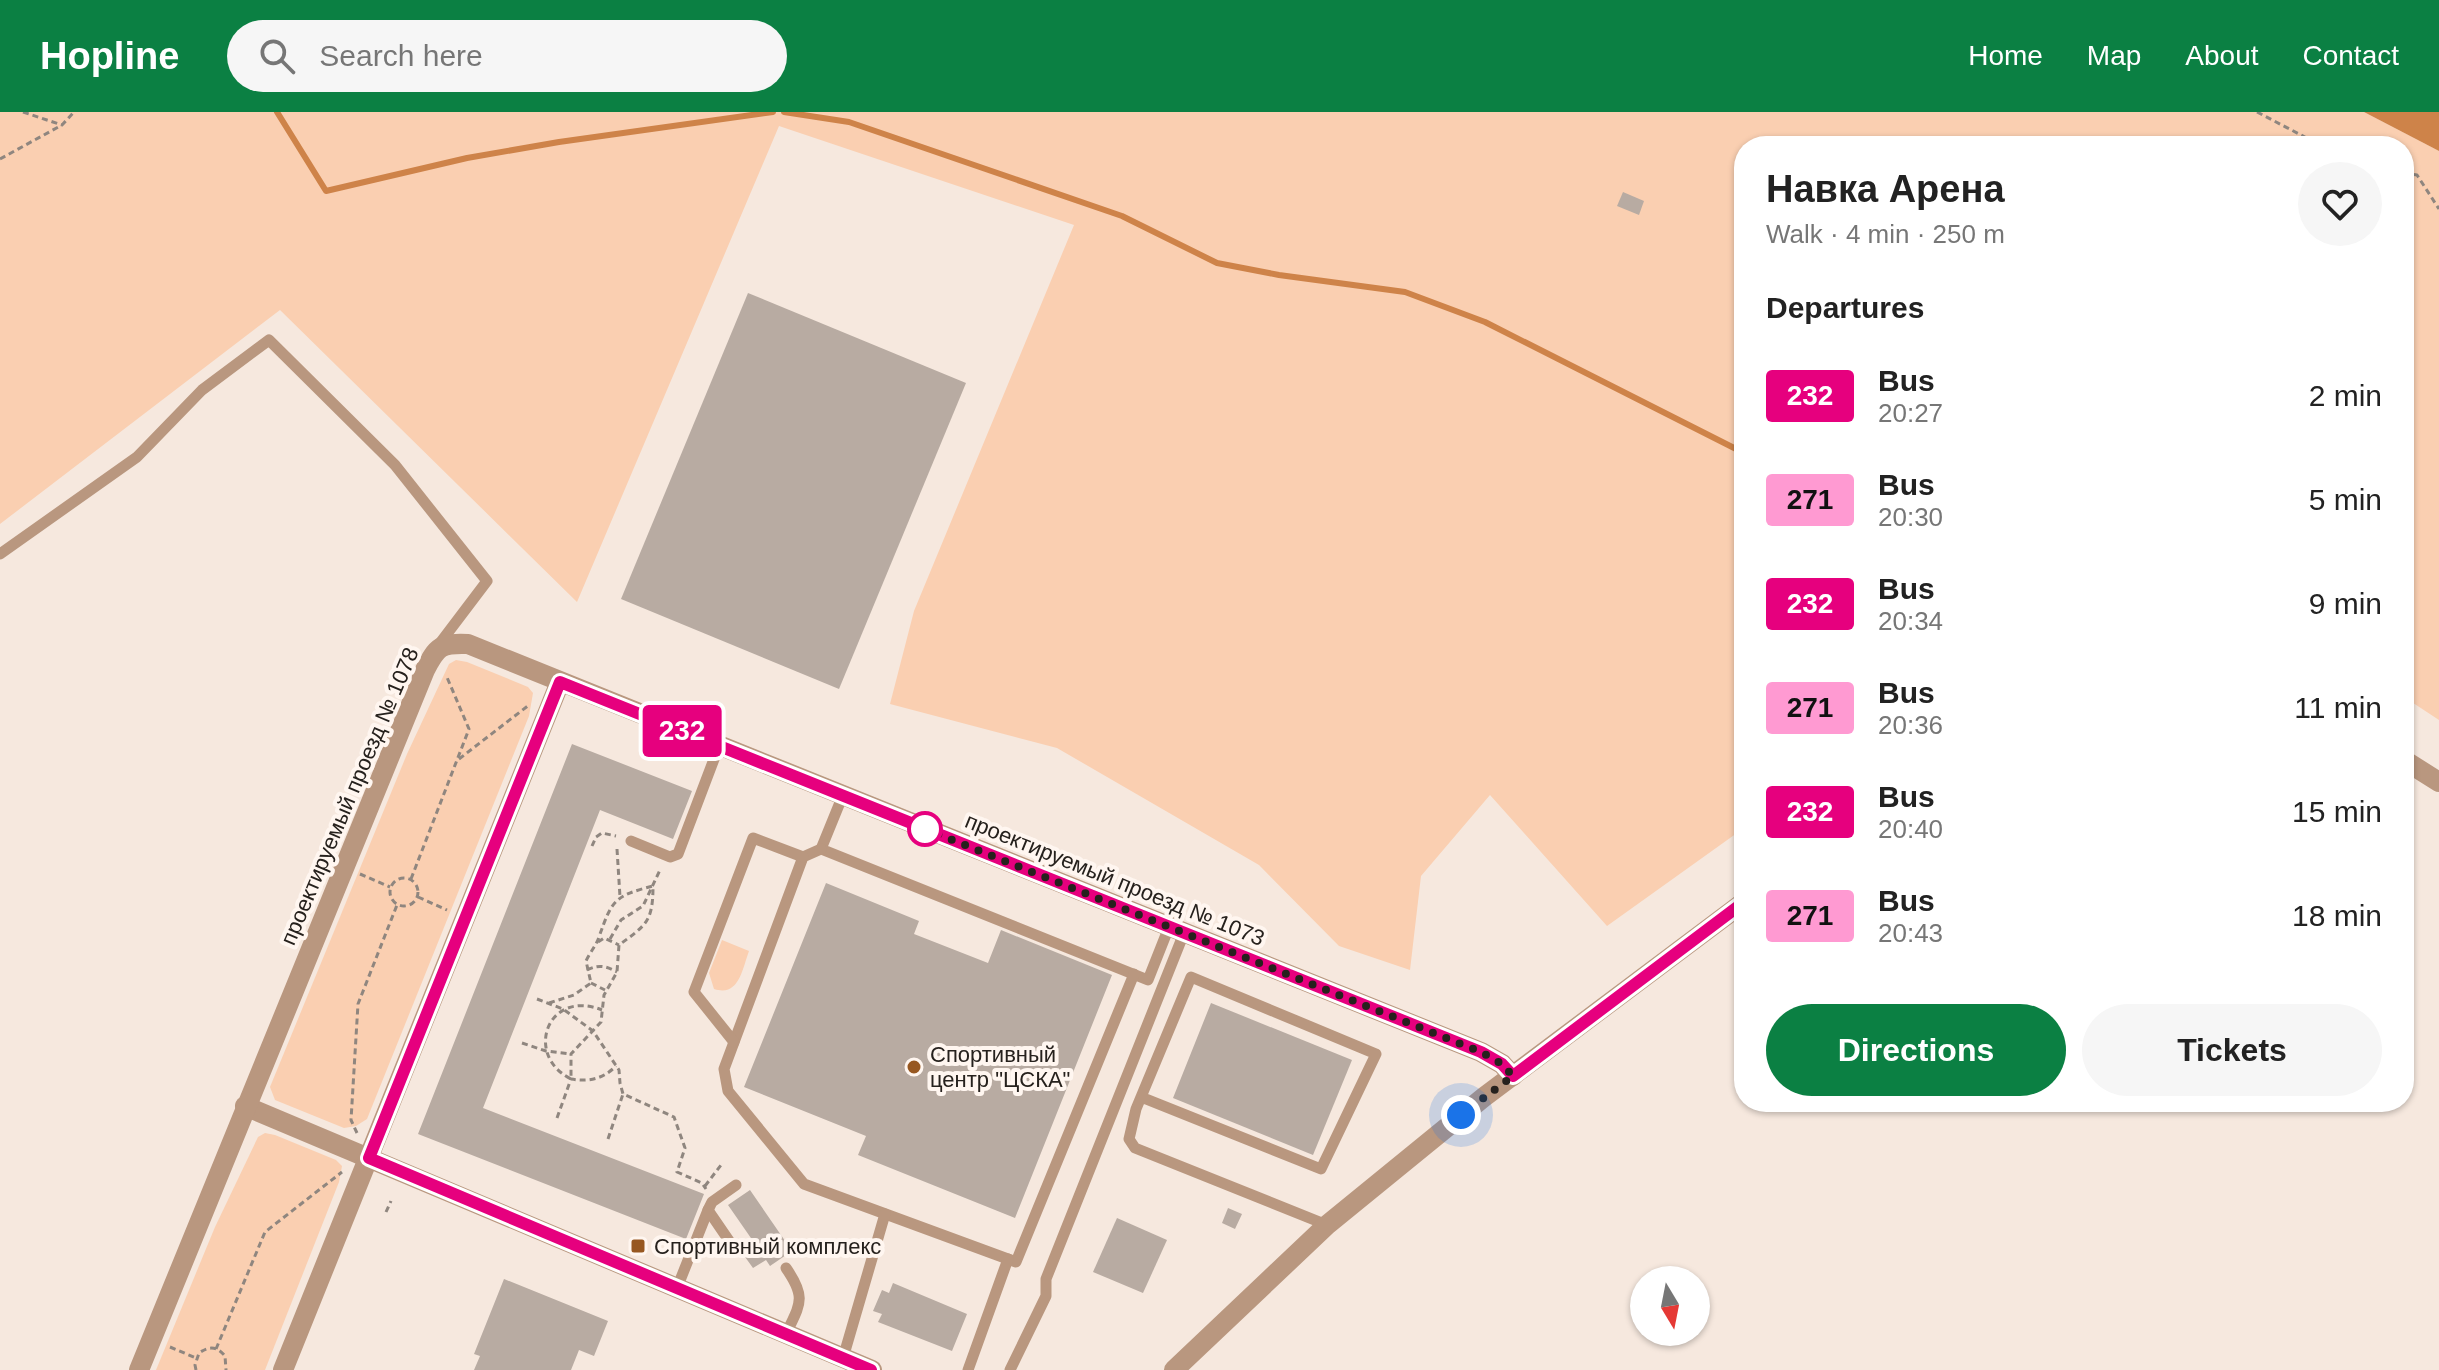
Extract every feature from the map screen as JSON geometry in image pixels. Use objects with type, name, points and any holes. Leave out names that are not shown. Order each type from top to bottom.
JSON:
[{"type":"street","name":"проектируемый проезд № 1078","points":[[139,1370],[434,651],[448,643],[468,644],[560,682]]},
{"type":"street","name":"проектируемый проезд № 1073","points":[[560,682],[1481,1052],[1502,1064],[1513,1076]]},
{"type":"street","points":[[283,1370],[560,682]]},
{"type":"street","points":[[2414,766],[2439,782]]},
{"type":"street","points":[[1174,1370],[1327,1225],[1513,1076],[1734,910]]},
{"type":"street","points":[[245,1106],[872,1370]]},
{"type":"lane","points":[[0,554],[137,457],[202,390],[269,340],[395,465],[487,581],[434,651]]},
{"type":"lane","points":[[631,841],[670,857],[678,854],[719,746]]},
{"type":"lane","points":[[734,1042],[694,992],[753,838],[803,857],[821,849],[843,795]]},
{"type":"lane","points":[[821,849],[1148,980],[1177,930]]},
{"type":"lane","points":[[803,857],[724,1069],[728,1091],[804,1184],[1016,1262],[1134,974]]},
{"type":"lane","points":[[1010,1370],[1046,1296],[1046,1279],[1177,930]]},
{"type":"lane","points":[[1141,1097],[1321,1169],[1376,1054],[1191,977],[1141,1097],[1132,1121],[1129,1139],[1135,1148],[1327,1225]]},
{"type":"lane","points":[[677,1288],[710,1206],[736,1185]]},
{"type":"lane","points":[[710,1206],[732,1245]]},
{"type":"lane","points":[[843,1358],[885,1214]]},
{"type":"lane","points":[[968,1370],[1008,1259]]},
{"type":"lane","points":[[786,1268],[795,1281],[800,1297],[786,1334]]},
{"type":"path","points":[[23,112],[62,125]]},
{"type":"path","points":[[0,159],[62,125],[74,112]]},
{"type":"path","points":[[2257,112],[2303,136]]},
{"type":"path","points":[[2414,175],[2439,209]]},
{"type":"path","points":[[411,879],[469,729],[446,675],[441,672]]},
{"type":"path","points":[[456,762],[531,704]]},
{"type":"path","points":[[592,846],[602,833],[631,841]]},
{"type":"path","points":[[616,836],[620,897]]},
{"type":"path","points":[[610,939],[621,920],[643,906],[666,855]]},
{"type":"path","points":[[352,871],[390,887]]},
{"type":"path","points":[[403,877],[411,879],[419,890],[418,897],[413,904],[405,907],[397,905],[389,894],[390,887],[395,880],[403,877]]},
{"type":"path","points":[[607,991],[591,983],[586,961],[598,942],[604,920],[620,897],[653,886]]},
{"type":"path","points":[[557,1118],[571,1079],[571,1054],[601,1022],[604,995],[617,972],[619,945],[651,918],[653,886]]},
{"type":"path","points":[[418,897],[454,913]]},
{"type":"path","points":[[369,1158],[351,1120],[358,1004],[397,905]]},
{"type":"path","points":[[598,942],[604,938],[619,945]]},
{"type":"path","points":[[587,970],[596,965],[617,972]]},
{"type":"path","points":[[549,1003],[574,995],[591,983]]},
{"type":"path","points":[[537,999],[563,1009],[593,1031],[619,1070],[623,1094],[608,1139]]},
{"type":"path","points":[[602,1010],[580,1005],[563,1009],[551,1020],[546,1051],[554,1067],[571,1079],[593,1080],[616,1066]]},
{"type":"path","points":[[522,1043],[546,1051],[571,1054]]},
{"type":"path","points":[[623,1094],[674,1117],[685,1148],[677,1172],[705,1186]]},
{"type":"path","points":[[710,1206],[704,1199],[705,1186],[721,1165]]},
{"type":"path","points":[[216,1349],[265,1232],[345,1169]]},
{"type":"path","points":[[386,1212],[391,1201]]},
{"type":"path","points":[[164,1344],[196,1358]]},
{"type":"path","points":[[196,1370],[196,1358],[204,1349],[216,1349],[225,1356],[226,1370]]},
{"type":"shaded area","points":[[0,112],[2364,112],[2410,136],[1734,136],[1734,835],[1607,926],[1490,795],[1421,876],[1410,970],[1339,946],[1259,865],[1057,748],[890,704],[914,611],[1074,225],[779,126],[577,602],[280,310],[0,524]]},
{"type":"shaded area","points":[[2364,112],[2439,112],[2439,151]]},
{"type":"shaded area","points":[[2414,138],[2439,151],[2439,720],[2414,704]]},
{"type":"shaded area","points":[[456,660],[528,687],[533,693],[529,716],[367,1119],[356,1126],[344,1128],[275,1100],[270,1087],[407,754],[449,664]]},
{"type":"shaded area","points":[[722,940],[749,951],[734,986],[722,990],[714,989],[709,973]]},
{"type":"shaded area","points":[[265,1133],[336,1160],[342,1166],[339,1182],[265,1370],[156,1370],[215,1227],[258,1137]]},
{"type":"building","points":[[1623,192],[1644,201],[1639,215],[1617,206]]},
{"type":"building","points":[[748,293],[966,383],[839,689],[621,599]]},
{"type":"building","points":[[572,744],[692,791],[673,839],[600,810],[483,1108],[704,1194],[686,1239],[418,1134]]},
{"type":"building","name":"Спортивный центр \"ЦСКА\"","points":[[826,883],[919,921],[914,934],[988,963],[1001,930],[1112,975],[1015,1218],[858,1155],[866,1136],[744,1087]]},
{"type":"building","points":[[1211,1003],[1352,1060],[1313,1155],[1173,1098]]},
{"type":"building","points":[[750,1190],[792,1251],[770,1266],[766,1260],[753,1268],[740,1250],[753,1241],[728,1205]]},
{"type":"building","points":[[1228,1208],[1242,1214],[1235,1229],[1222,1223]]},
{"type":"building","points":[[1117,1218],[1167,1240],[1143,1293],[1093,1272]]},
{"type":"building","points":[[504,1279],[608,1321],[594,1356],[579,1350],[571,1370],[474,1370],[480,1356],[474,1354]]},
{"type":"building","points":[[893,1283],[967,1314],[952,1351],[878,1322],[882,1314],[873,1311],[882,1290],[889,1293]]},
{"type":"waterway","points":[[277,112],[326,191],[467,158],[773,112]]},
{"type":"waterway","points":[[784,112],[849,122],[1122,216],[1217,263],[1279,275],[1405,292],[1485,322],[1734,448]]},
{"type":"bus line","name":"232","points":[[871,1370],[369,1158],[560,682],[1481,1052],[1502,1064],[1513,1076],[1734,909]]},
{"type":"place","name":"Спортивный центр \"ЦСКА\"","points":[[914,1067]]},
{"type":"place","name":"Спортивный комплекс","points":[[638,1246]]},
{"type":"route","points":[[925,829],[1481,1052],[1502,1064],[1513,1076],[1461,1115]]}]
